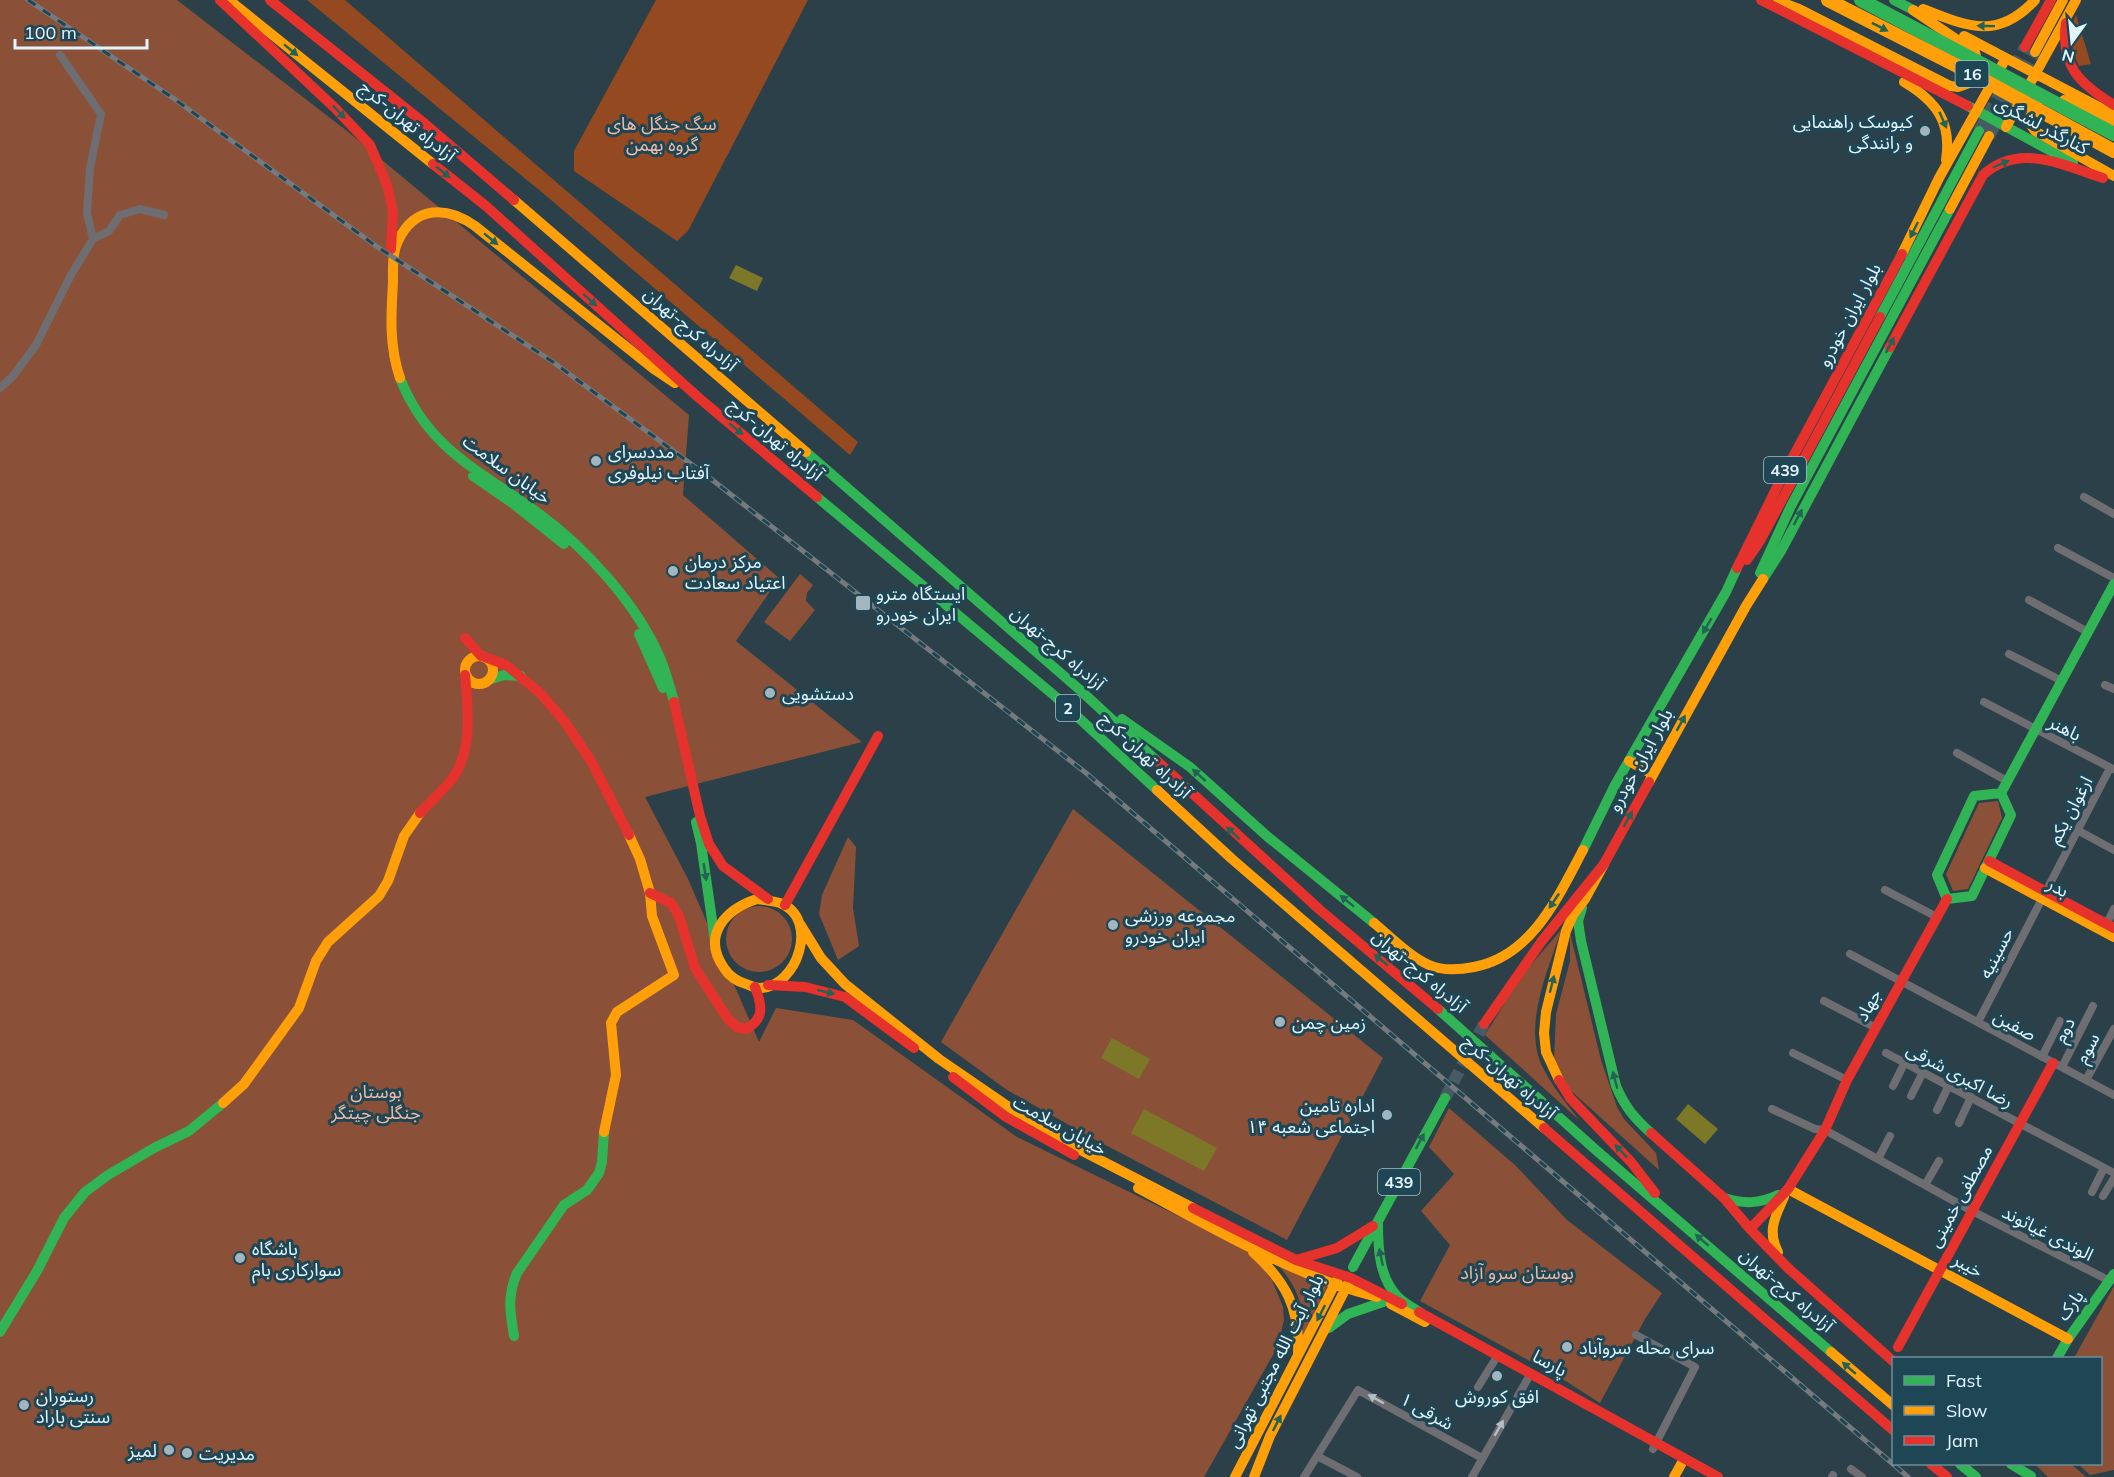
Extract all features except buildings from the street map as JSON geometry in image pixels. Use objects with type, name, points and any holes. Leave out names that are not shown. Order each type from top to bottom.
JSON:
[{"type":"main road","name":"خیابان سلامت","points":[[220,0],[336,109],[370,145],[387,184],[393,211],[385,340],[400,394],[419,424],[438,446],[465,470],[553,524],[585,554],[620,595],[654,645],[665,669],[699,810],[716,858],[740,880],[757,888],[768,899]]},
{"type":"main road","name":"آزادراه تهران-کرج","points":[[229,0],[486,206],[699,398],[1056,697],[1250,874],[1892,1430]]},
{"type":"main road","name":"آزادراه کرج-تهران","points":[[270,0],[433,131],[1080,690],[1263,860],[1420,993],[1597,1151],[1892,1405]]},
{"type":"main road","points":[[1755,0],[1791,24],[1916,88],[1928,98],[1941,113],[1947,129],[1949,144],[1940,178]]},
{"type":"main road","name":"کنارگذر لشگری","points":[[1761,0],[2110,180]]},
{"type":"main road","points":[[1774,0],[1799,9],[1950,86],[1958,87],[1969,83],[1978,65],[1975,52],[1959,38],[1913,10]]},
{"type":"main road","name":"16","points":[[1828,0],[1965,70],[2114,151]]},
{"type":"main road","name":"16","points":[[1861,0],[2114,134]]},
{"type":"main road","points":[[1894,0],[2114,115]]},
{"type":"main road","points":[[1900,0],[1940,16],[1983,27],[1998,27],[2020,17],[2035,0]]},
{"type":"main road","points":[[2051,0],[2030,49],[2070,3]]},
{"type":"main road","points":[[2006,127],[2070,3]]},
{"type":"main road","points":[[2070,3],[2064,34],[2066,55],[2071,67],[2088,88],[2114,105]]},
{"type":"main road","name":"بلوار ایران خودرو","points":[[1726,592],[1760,519],[1894,270],[1976,110],[2006,58]]},
{"type":"main road","points":[[2110,180],[2035,132],[2028,121],[2039,99],[2050,95],[2114,126]]},
{"type":"main road","name":"بلوار ایران خودرو","points":[[1080,690],[1190,767],[1268,837],[1403,947],[1426,963],[1447,970],[1476,968],[1503,959],[1533,933],[1559,895],[1629,761],[1726,592],[1760,540],[1827,427],[1984,133]]},
{"type":"main road","name":"بلوار ایران خودرو","points":[[1484,1024],[1524,963],[1604,864],[1746,606],[1781,551],[1983,175],[1993,166],[2026,157],[2042,159],[2110,180]]},
{"type":"main road","name":"خیابان سلامت","points":[[699,398],[654,369],[475,226],[455,214],[435,211],[423,214],[409,224],[397,242],[391,332],[395,361],[405,390],[435,436],[458,458],[518,502],[567,545],[600,580],[629,617],[646,646],[670,706],[701,843],[715,940]]},
{"type":"main road","name":"بلوار ایران خودرو","points":[[1746,606],[1827,427]]},
{"type":"main road","points":[[2004,787],[1974,796],[1937,875],[1947,899],[1972,896],[2011,815],[2004,787],[2114,584]]},
{"type":"main road","points":[[0,1332],[37,1271],[64,1218],[86,1192],[108,1175],[189,1131],[213,1113],[244,1084],[298,1008],[316,961],[328,942],[379,896],[388,881],[404,836],[415,818],[456,772],[466,744],[468,705],[465,638],[493,668],[492,675],[468,705]]},
{"type":"main road","points":[[514,1336],[509,1306],[512,1285],[517,1273],[564,1205],[587,1190],[599,1173],[605,1123],[616,1075],[611,1023],[617,1012],[674,975],[651,916],[650,893],[640,859],[613,801],[591,761],[565,722],[540,693],[521,676],[506,665],[483,657],[472,657],[466,668],[469,681],[475,684],[504,675],[521,676]]},
{"type":"main road","points":[[785,905],[878,736]]},
{"type":"main road","points":[[1629,761],[1652,774]]},
{"type":"main road","points":[[1604,864],[1569,923],[1546,1012],[1544,1033],[1546,1052],[1570,1098],[1631,1162],[1671,1213]]},
{"type":"main road","name":"بدر","points":[[1987,865],[2109,930]]},
{"type":"main road","points":[[650,893],[671,903],[679,916],[695,968],[728,1019],[737,1027],[746,1029],[755,1025],[761,1016],[761,986]]},
{"type":"main road","points":[[757,899],[768,899],[785,905],[800,924],[799,957],[792,970],[782,980],[761,986],[736,980],[721,966],[716,954],[715,940],[721,923],[734,908],[757,899]]},
{"type":"main road","points":[[1585,899],[1578,921],[1581,942],[1616,1086],[1623,1102],[1633,1117],[1724,1198],[1788,1268],[1892,1361]]},
{"type":"main road","name":"جهاد","points":[[1787,1190],[1826,1130],[1847,1080],[1947,899]]},
{"type":"main road","name":"خیابان سلامت","points":[[800,924],[821,958],[845,984],[939,1059],[1012,1109],[1069,1144],[1296,1260],[1348,1279]]},
{"type":"main road","name":"خیابان سلامت","points":[[761,986],[805,987],[845,997],[1006,1117],[1044,1140],[1244,1244],[1348,1279]]},
{"type":"main road","name":"مصطفی خمینی","points":[[1900,1353],[1940,1270],[2053,1062]]},
{"type":"main road","name":"439","points":[[1348,1279],[1445,1098]]},
{"type":"main road","points":[[1724,1198],[1743,1204],[1757,1204],[1787,1190]]},
{"type":"main road","points":[[1750,1228],[1787,1190]]},
{"type":"main road","points":[[1787,1190],[1770,1235],[1788,1268]]},
{"type":"main road","name":"خیبر","points":[[1787,1190],[2068,1339]]},
{"type":"main road","points":[[1296,1260],[1335,1251],[1378,1222]]},
{"type":"main road","points":[[1378,1222],[1378,1242],[1386,1278],[1396,1296],[1425,1316]]},
{"type":"main road","points":[[1244,1244],[1265,1263],[1284,1287],[1297,1312],[1300,1333],[1297,1361]]},
{"type":"main road","name":"پارک","points":[[2057,1357],[2112,1277]]},
{"type":"main road","name":"پارسا","points":[[1348,1279],[1655,1446],[1680,1467],[1704,1477]]},
{"type":"main road","name":"پارسا","points":[[1348,1279],[1425,1316],[1496,1358]]},
{"type":"main road","name":"بلوار آیت الله مجتبی تهرانی","points":[[1254,1477],[1270,1436],[1323,1335],[1348,1279]]},
{"type":"main road","name":"بلوار آیت الله مجتبی تهرانی","points":[[1235,1477],[1297,1361],[1348,1279]]},
{"type":"main road","points":[[1323,1335],[1333,1323],[1344,1316],[1386,1301]]},
{"type":"main road","points":[[1876,1347],[1900,1353]]},
{"type":"main road","points":[[1932,1465],[1947,1477]]},
{"type":"main road","points":[[1961,1465],[1976,1477]]},
{"type":"main road","points":[[2012,1465],[2029,1477]]},
{"type":"main road","name":"پارسا","points":[[1680,1467],[1718,1477]]},
{"type":"street","points":[[60,55],[101,114],[90,168],[87,213],[93,239]]},
{"type":"street","points":[[0,388],[13,376],[36,345],[71,275],[93,239],[109,231],[120,215],[140,209],[164,215]]},
{"type":"street","points":[[2084,497],[2114,514]]},
{"type":"street","points":[[2058,548],[2114,578]]},
{"type":"street","points":[[2029,600],[2088,632]]},
{"type":"street","points":[[2009,654],[2062,681]]},
{"type":"street","points":[[2105,685],[2114,689]]},
{"type":"street","name":"باهنر","points":[[1984,702],[2112,769]]},
{"type":"street","points":[[1957,753],[2004,787]]},
{"type":"street","name":"ارغوان یکم","points":[[2043,895],[2112,769]]},
{"type":"street","points":[[2077,830],[2114,850]]},
{"type":"street","points":[[1885,890],[1937,917]]},
{"type":"street","name":"حسینیه","points":[[1978,1023],[2043,895]]},
{"type":"street","points":[[2109,930],[2114,909]]},
{"type":"street","name":"صفین","points":[[1850,954],[2114,1095]]},
{"type":"street","points":[[1824,1001],[1876,1028]]},
{"type":"street","name":"دوم","points":[[2053,1062],[2093,1006]]},
{"type":"street","points":[[2053,1062],[2060,1021]]},
{"type":"street","name":"سوم","points":[[2086,1080],[2114,1029]]},
{"type":"street","points":[[1793,1053],[1847,1080]]},
{"type":"street","name":"رضا اکبری شرقی","points":[[1886,1053],[2114,1173]]},
{"type":"street","points":[[1893,1086],[1905,1062]]},
{"type":"street","points":[[1911,1096],[1923,1072]]},
{"type":"street","points":[[1937,1110],[1949,1085]]},
{"type":"street","points":[[1959,1123],[1971,1097]]},
{"type":"street","name":"الوندی غیاثوند","points":[[1772,1109],[1815,1129],[1826,1130],[1972,1211],[2112,1277]]},
{"type":"street","points":[[1878,1159],[1890,1136]]},
{"type":"street","points":[[1925,1185],[1939,1161]]},
{"type":"street","points":[[2092,1192],[2104,1168]]},
{"type":"street","points":[[2103,1196],[2114,1178]]},
{"type":"street","points":[[1636,1335],[1695,1367],[1655,1446]]},
{"type":"street","points":[[1478,1387],[1496,1358]]},
{"type":"street","points":[[1472,1477],[1529,1376]]},
{"type":"street","name":"۱ شرقی","points":[[1317,1456],[1358,1390],[1482,1458]]},
{"type":"street","points":[[1304,1477],[1317,1456],[1357,1477]]},
{"type":"street","points":[[1851,1469],[1862,1477]]},
{"type":"green space","name":"بوستان جنگلی چیتگر","points":[[0,0],[177,0],[347,131],[689,415],[683,495],[779,578],[736,641],[862,742],[645,797],[688,879],[759,1042],[776,1008],[853,1020],[1017,1137],[1244,1248],[1272,1280],[1283,1307],[1284,1320],[1278,1346],[1204,1477],[0,1477]]},
{"type":"green space","points":[[307,0],[345,0],[858,442],[850,455],[544,194]]},
{"type":"green space","name":"سگ جنگل های گروه بهمن","points":[[656,0],[808,0],[688,231],[677,241],[574,171],[574,151]]},
{"type":"green space","points":[[2076,15],[2091,64],[2079,66],[2074,54],[2071,34]]},
{"type":"green space","points":[[800,574],[813,585],[807,593],[806,601],[815,610],[790,641],[764,622]]},
{"type":"green space","points":[[1998,801],[2002,818],[1968,889],[1953,891],[1946,874],[1979,803]]},
{"type":"green space","name":"مجموعه ورزشی ایران خودرو","points":[[1073,809],[1383,1058],[1287,1240],[1092,1138],[1007,1090],[941,1042]]},
{"type":"green space","points":[[848,837],[856,847],[853,908],[859,946],[838,960],[819,914],[822,895]]},
{"type":"green space","points":[[759,906],[772,909],[782,916],[789,926],[792,939],[789,952],[782,962],[772,969],[759,972],[746,969],[736,962],[729,952],[726,939],[729,926],[736,916],[746,909]]},
{"type":"green space","points":[[1561,930],[1544,980],[1536,1015],[1535,1033],[1542,1066],[1554,1087],[1579,1120],[1485,1035],[1522,975]]},
{"type":"green space","points":[[1570,933],[1601,1060],[1617,1107],[1624,1119],[1656,1153],[1659,1170],[1569,1089],[1554,1060],[1556,1014],[1570,961]]},
{"type":"green space","name":"بوستان سرو آزاد","points":[[1449,1108],[1516,1166],[1567,1220],[1662,1293],[1645,1319],[1600,1403],[1561,1378],[1420,1301],[1450,1245],[1421,1211],[1454,1174],[1429,1147]]},
{"type":"green space","points":[[1273,1259],[1327,1287],[1302,1339],[1301,1305],[1298,1296],[1288,1277]]},
{"type":"green space","points":[[2114,1286],[2114,1470],[2090,1475],[2079,1465],[2102,1465],[2102,1357],[2075,1357]]},
{"type":"green space","points":[[2036,1465],[2072,1465],[2086,1477],[2048,1477]]},
{"type":"shaded area","points":[[736,265],[763,278],[757,291],[729,278]]},
{"type":"shaded area","points":[[1112,1038],[1150,1059],[1139,1079],[1101,1058]]},
{"type":"shaded area","points":[[1688,1104],[1718,1129],[1705,1144],[1676,1119]]},
{"type":"shaded area","points":[[1144,1109],[1217,1148],[1204,1171],[1131,1133]]},
{"type":"tunnel","points":[[1979,131],[2025,47]]},
{"type":"tunnel","points":[[1989,136],[2035,52]]},
{"type":"tunnel","points":[[1445,1098],[1484,1024]]},
{"type":"railway","points":[[28,0],[173,98],[376,246],[553,362],[706,475],[1086,773],[1892,1463]]},
{"type":"railway","points":[[1894,1465],[1908,1477]]},
{"type":"traffic: fast","points":[[1861,0],[2114,134]]},
{"type":"traffic: fast","points":[[1894,0],[1919,13]]},
{"type":"traffic: fast","points":[[1968,106],[2073,163]]},
{"type":"traffic: fast","points":[[1880,317],[1979,131]]},
{"type":"traffic: fast","points":[[1760,573],[1791,506],[1950,209]]},
{"type":"traffic: fast","points":[[1763,579],[1781,551],[1890,347]]},
{"type":"traffic: fast","points":[[400,378],[425,423],[441,441],[476,470],[556,527],[574,542],[608,578],[624,597],[650,638],[662,663],[674,702]]},
{"type":"traffic: fast","points":[[806,452],[1080,690],[1157,761]]},
{"type":"traffic: fast","points":[[473,476],[515,505],[564,544]]},
{"type":"traffic: fast","points":[[817,497],[1056,697],[1157,790]]},
{"type":"traffic: fast","points":[[1583,850],[1615,785],[1726,592],[1737,568]]},
{"type":"traffic: fast","points":[[2001,793],[2114,584]]},
{"type":"traffic: fast","points":[[639,634],[663,688]]},
{"type":"traffic: fast","points":[[488,680],[504,675],[521,676]]},
{"type":"traffic: fast","points":[[1122,719],[1190,767],[1268,837],[1374,923]]},
{"type":"traffic: fast","points":[[2001,793],[2011,815],[1972,896],[1947,899],[1937,875],[1974,796],[2001,793]]},
{"type":"traffic: fast","points":[[696,822],[715,941]]},
{"type":"traffic: fast","points":[[1582,908],[1578,921],[1581,941],[1616,1086],[1630,1112],[1651,1133]]},
{"type":"traffic: fast","points":[[1438,1009],[1597,1151],[1831,1352]]},
{"type":"traffic: fast","points":[[1353,1267],[1445,1098]]},
{"type":"traffic: fast","points":[[0,1332],[37,1271],[64,1218],[85,1192],[108,1175],[154,1148],[189,1131],[223,1103]]},
{"type":"traffic: fast","points":[[514,1336],[511,1297],[517,1273],[564,1205],[587,1190],[599,1173],[604,1132]]},
{"type":"traffic: fast","points":[[1724,1198],[1751,1202],[1778,1195]]},
{"type":"traffic: fast","points":[[1378,1224],[1379,1253],[1387,1281],[1398,1297],[1425,1316]]},
{"type":"traffic: fast","points":[[2058,1357],[2114,1274]]},
{"type":"traffic: fast","points":[[1329,1328],[1348,1314],[1386,1301]]},
{"type":"traffic: fast","points":[[1961,1465],[1976,1477]]},
{"type":"traffic: fast","points":[[2013,1465],[2031,1476]]},
{"type":"traffic: slow","points":[[229,0],[433,164]]},
{"type":"traffic: slow","points":[[1828,0],[1965,70],[2114,151]]},
{"type":"traffic: slow","points":[[1923,9],[1968,25],[1995,25],[2008,21],[2021,13],[2035,0]]},
{"type":"traffic: slow","points":[[2035,52],[2063,0]]},
{"type":"traffic: slow","points":[[2006,127],[2076,0]]},
{"type":"traffic: slow","points":[[1778,1],[1799,9],[1950,86],[1958,87],[1969,83],[1978,65],[1975,52],[1913,10]]},
{"type":"traffic: slow","points":[[1964,36],[2114,115]]},
{"type":"traffic: slow","points":[[1902,254],[1939,178],[2006,58]]},
{"type":"traffic: slow","points":[[1904,82],[1925,97],[1939,114],[1946,134],[1946,160]]},
{"type":"traffic: slow","points":[[2064,100],[2114,126]]},
{"type":"traffic: slow","points":[[2038,101],[2028,121],[2035,131],[2114,176]]},
{"type":"traffic: slow","points":[[1950,209],[1989,136]]},
{"type":"traffic: slow","points":[[514,200],[806,452]]},
{"type":"traffic: slow","points":[[400,378],[396,366],[392,330],[395,251],[405,229],[413,221],[422,215],[443,212],[464,219],[475,226],[654,369],[675,383]]},
{"type":"traffic: slow","points":[[1649,782],[1763,579]]},
{"type":"traffic: slow","points":[[479,656],[489,660],[493,670],[489,680],[479,684],[469,680],[465,670],[469,660],[479,656]]},
{"type":"traffic: slow","points":[[1629,761],[1652,774]]},
{"type":"traffic: slow","points":[[1157,790],[1232,859],[1544,1128]]},
{"type":"traffic: slow","points":[[223,1103],[244,1084],[299,1008],[316,961],[328,942],[379,896],[388,881],[404,836],[420,813]]},
{"type":"traffic: slow","points":[[604,1132],[616,1075],[611,1023],[617,1012],[674,975],[652,916],[650,893],[640,859],[629,835]]},
{"type":"traffic: slow","points":[[1374,923],[1414,957],[1434,967],[1463,969],[1494,961],[1512,951],[1541,922],[1564,887],[1583,850]]},
{"type":"traffic: slow","points":[[1559,1080],[1546,1052],[1544,1033],[1546,1012],[1566,931],[1573,915],[1585,899],[1604,864]]},
{"type":"traffic: slow","points":[[1985,868],[2114,937]]},
{"type":"traffic: slow","points":[[757,899],[780,903],[792,911],[799,923],[801,936],[799,951],[784,977],[773,985],[759,988],[733,978],[724,968],[715,945],[716,934],[727,917],[736,909],[757,899]]},
{"type":"traffic: slow","points":[[800,924],[821,958],[845,984],[939,1059],[1022,1116],[1069,1144],[1193,1208]]},
{"type":"traffic: slow","points":[[1138,1188],[1254,1250],[1315,1277],[1377,1297]]},
{"type":"traffic: slow","points":[[1788,1189],[2068,1339]]},
{"type":"traffic: slow","points":[[1778,1252],[1773,1231],[1775,1218],[1784,1197]]},
{"type":"traffic: slow","points":[[1253,1252],[1274,1274],[1289,1297],[1296,1322],[1298,1353]]},
{"type":"traffic: slow","points":[[1235,1477],[1337,1280]]},
{"type":"traffic: slow","points":[[1254,1477],[1270,1436],[1348,1284]]},
{"type":"traffic: slow","points":[[1391,1304],[1425,1322]]},
{"type":"traffic: slow","points":[[1831,1352],[1892,1404]]},
{"type":"traffic: slow","points":[[1674,1477],[1684,1459]]},
{"type":"traffic: jam","points":[[220,0],[336,109],[370,145],[387,185],[393,211],[391,249]]},
{"type":"traffic: jam","points":[[270,0],[424,123],[514,200]]},
{"type":"traffic: jam","points":[[1761,0],[1968,106]]},
{"type":"traffic: jam","points":[[2025,47],[2051,0]]},
{"type":"traffic: jam","points":[[2066,23],[2066,51],[2075,72],[2091,89],[2114,105]]},
{"type":"traffic: jam","points":[[1890,347],[1983,175],[1997,165],[2026,158],[2042,159],[2103,178]]},
{"type":"traffic: jam","points":[[433,164],[486,206],[699,398],[817,497]]},
{"type":"traffic: jam","points":[[1737,568],[1779,483],[1902,254]]},
{"type":"traffic: jam","points":[[1747,560],[1760,541],[1880,317]]},
{"type":"traffic: jam","points":[[465,638],[481,656]]},
{"type":"traffic: jam","points":[[485,657],[506,665],[540,693],[565,722],[591,761],[629,835]]},
{"type":"traffic: jam","points":[[420,813],[452,779],[463,756],[467,729],[465,675]]},
{"type":"traffic: jam","points":[[674,702],[700,816],[709,844],[723,866],[768,899]]},
{"type":"traffic: jam","points":[[785,905],[878,736]]},
{"type":"traffic: jam","points":[[1157,761],[1320,910],[1438,1009]]},
{"type":"traffic: jam","points":[[1484,1024],[1541,942],[1604,864],[1649,782]]},
{"type":"traffic: jam","points":[[1989,861],[2114,928]]},
{"type":"traffic: jam","points":[[650,893],[671,903],[679,916],[695,968],[728,1019],[737,1027],[746,1029],[759,1016],[760,1006],[755,987]]},
{"type":"traffic: jam","points":[[1750,1229],[1788,1189],[1825,1130],[1847,1080],[1947,899]]},
{"type":"traffic: jam","points":[[768,985],[805,987],[845,997],[914,1048]]},
{"type":"traffic: jam","points":[[1898,1347],[2053,1063]]},
{"type":"traffic: jam","points":[[953,1077],[1006,1117],[1074,1155]]},
{"type":"traffic: jam","points":[[1559,1080],[1570,1098],[1631,1162],[1655,1193]]},
{"type":"traffic: jam","points":[[1544,1128],[1892,1429]]},
{"type":"traffic: jam","points":[[1651,1133],[1724,1198],[1788,1268],[1892,1360]]},
{"type":"traffic: jam","points":[[1193,1208],[1296,1260],[1351,1278],[1402,1304]]},
{"type":"traffic: jam","points":[[1296,1260],[1337,1248],[1373,1226]]},
{"type":"traffic: jam","points":[[1419,1312],[1718,1477]]},
{"type":"traffic: jam","points":[[1932,1465],[1947,1477]]},
{"type":"place","name":"کیوسک راهنمایی و رانندگی","points":[[1925,131]]},
{"type":"place","name":"مددسرای آفتاب نیلوفری","points":[[596,461]]},
{"type":"place","name":"مرکز درمان اعتیاد سعادت","points":[[673,571]]},
{"type":"place","name":"ایستگاه مترو ایران خودرو","points":[[863,603]]},
{"type":"place","name":"دستشویی","points":[[770,693]]},
{"type":"place","name":"مجموعه ورزشی ایران خودرو","points":[[1113,925]]},
{"type":"place","name":"زمین چمن","points":[[1280,1022]]},
{"type":"place","name":"اداره تامین اجتماعی شعبه ۱۴","points":[[1387,1115]]},
{"type":"place","name":"باشگاه سوارکاری بام","points":[[240,1258]]},
{"type":"place","name":"سرای محله سروآباد","points":[[1567,1347]]},
{"type":"place","name":"افق کوروش","points":[[1497,1376]]},
{"type":"place","name":"رستوران سنتی باراد","points":[[24,1405]]},
{"type":"place","name":"لمیز","points":[[169,1450]]},
{"type":"place","name":"مدیریت","points":[[187,1453]]}]
